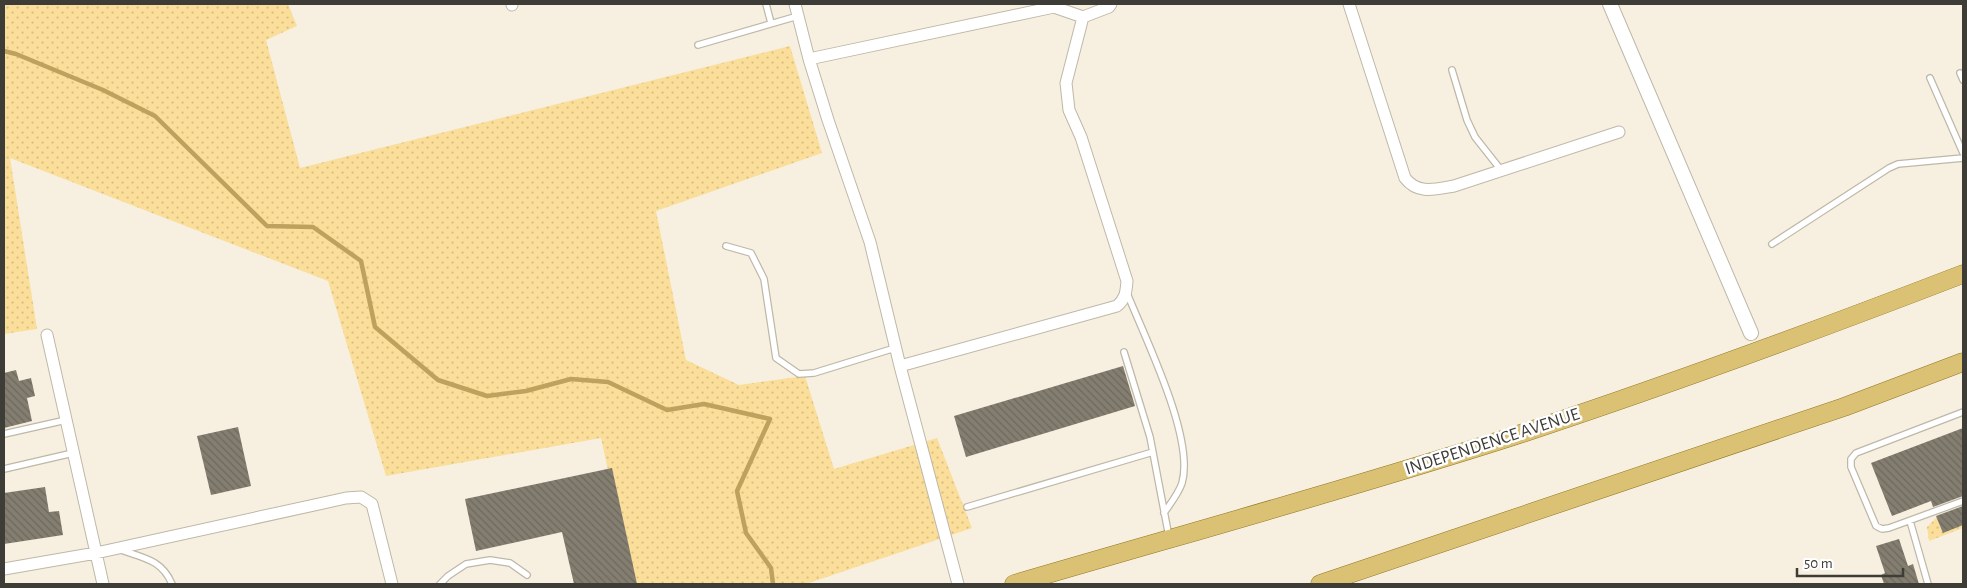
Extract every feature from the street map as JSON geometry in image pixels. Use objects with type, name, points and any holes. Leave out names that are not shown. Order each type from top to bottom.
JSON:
[{"type":"main road","name":"INDEPENDENCE AVENUE","points":[[1014,584],[1315,497],[1523,432],[1780,344],[1963,274]]},
{"type":"main road","points":[[1320,584],[1844,407],[1963,362]]},
{"type":"street","points":[[796,4],[809,59],[870,242],[895,348],[958,584]]},
{"type":"street","points":[[809,59],[1054,5],[1083,17],[1111,4]]},
{"type":"street","points":[[1349,4],[1405,178],[1411,186],[1419,189],[1438,189],[1454,186],[1619,132]]},
{"type":"street","points":[[1610,4],[1751,333]]},
{"type":"street","points":[[900,366],[1117,306],[1123,301],[1126,292],[1126,281],[1081,137],[1069,110],[1066,83],[1083,17]]},
{"type":"street","points":[[46,335],[103,584]]},
{"type":"street","points":[[4,569],[117,549],[337,500],[361,497],[372,504],[392,584]]},
{"type":"lane","points":[[766,4],[771,23]]},
{"type":"lane","points":[[698,45],[798,16]]},
{"type":"lane","points":[[1452,70],[1467,120],[1475,137],[1501,170]]},
{"type":"lane","points":[[1960,73],[1963,80]]},
{"type":"lane","points":[[1930,78],[1963,153]]},
{"type":"lane","points":[[1772,244],[1888,168],[1898,164],[1963,158]]},
{"type":"lane","points":[[726,246],[751,253],[764,279],[776,358],[799,374],[814,373],[895,348]]},
{"type":"lane","points":[[1126,292],[1173,406],[1185,455],[1182,484],[1164,513]]},
{"type":"lane","points":[[1124,352],[1152,452],[1169,539]]},
{"type":"lane","points":[[1963,412],[1856,453],[1851,459],[1851,467],[1876,526],[1882,529],[1910,521],[1963,501]]},
{"type":"lane","points":[[4,434],[66,420]]},
{"type":"lane","points":[[967,507],[1152,452]]},
{"type":"lane","points":[[4,470],[73,453]]},
{"type":"lane","points":[[1910,521],[1928,584]]},
{"type":"lane","points":[[117,549],[154,562],[164,568],[172,584]]},
{"type":"lane","points":[[440,584],[466,564],[490,560],[510,563],[527,575]]},
{"type":"shaded area","points":[[4,4],[288,4],[297,26],[266,40],[300,168],[790,46],[822,153],[656,211],[686,360],[739,385],[805,376],[834,469],[937,438],[972,528],[806,584],[633,584],[601,438],[386,476],[328,281],[10,158],[37,329],[4,334]]},
{"type":"shaded area","points":[[1937,517],[1943,532],[1963,525],[1963,528],[1929,541],[1927,527]]},
{"type":"building","points":[[1123,366],[1135,406],[966,457],[954,416]]},
{"type":"building","points":[[16,370],[19,381],[31,378],[35,396],[27,398],[32,421],[4,428],[4,373]]},
{"type":"building","points":[[238,427],[251,486],[211,495],[197,436]]},
{"type":"building","points":[[1963,428],[1963,496],[1933,507],[1931,501],[1892,516],[1871,463]]},
{"type":"building","points":[[612,468],[637,584],[574,584],[562,532],[476,551],[465,499]]},
{"type":"building","points":[[45,487],[49,512],[59,511],[63,535],[4,544],[4,493]]},
{"type":"building","points":[[1963,506],[1963,525],[1943,533],[1936,516]]},
{"type":"building","points":[[1899,539],[1908,566],[1913,564],[1919,584],[1884,584],[1881,575],[1885,573],[1876,546]]},
{"type":"waterway","points":[[4,51],[16,54],[103,90],[155,116],[267,226],[313,227],[361,261],[375,327],[438,380],[487,396],[526,391],[571,379],[608,382],[667,410],[704,404],[770,419],[737,491],[746,533],[771,568],[773,584]]}]
